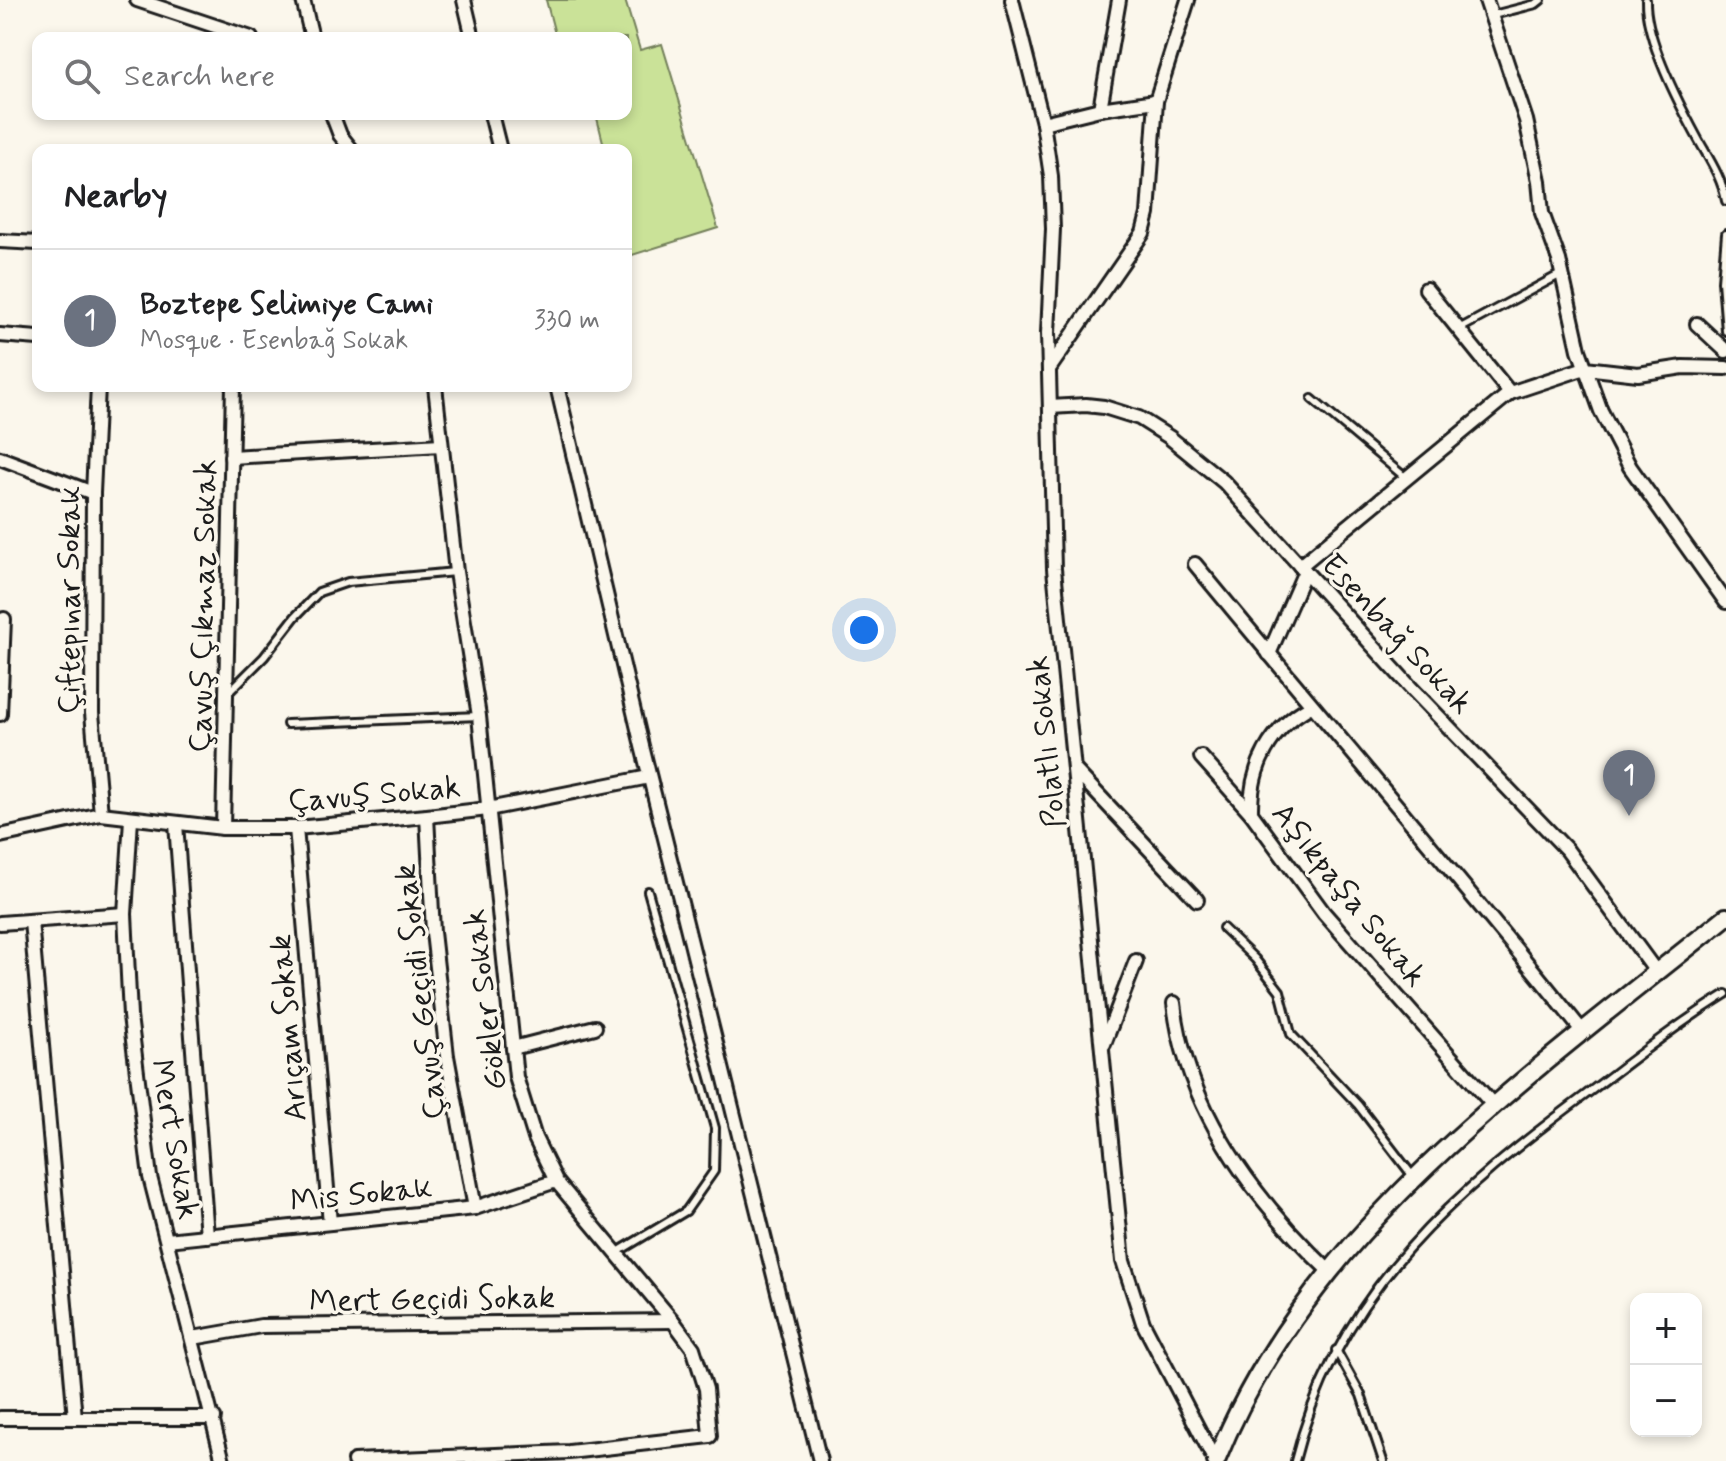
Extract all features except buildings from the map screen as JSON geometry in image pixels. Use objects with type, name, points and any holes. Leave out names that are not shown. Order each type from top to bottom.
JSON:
[{"type":"street","points":[[137,0],[233,32]]},
{"type":"street","points":[[303,0],[311,32]]},
{"type":"street","points":[[464,0],[472,32]]},
{"type":"street","name":"Polatlı Sokak","points":[[1012,0],[1043,123],[1053,203],[1048,307],[1054,569],[1120,1241],[1128,1281],[1143,1323],[1215,1461]]},
{"type":"street","points":[[1100,109],[1119,0]]},
{"type":"street","points":[[1049,369],[1143,233],[1148,214],[1156,101],[1188,0]]},
{"type":"street","points":[[1486,0],[1526,120],[1542,213],[1562,273],[1585,368],[1601,411],[1630,467],[1726,602]]},
{"type":"street","points":[[1043,123],[1100,109],[1156,101]]},
{"type":"street","points":[[334,120],[347,144]]},
{"type":"street","points":[[492,120],[498,144]]},
{"type":"street","points":[[0,241],[32,243]]},
{"type":"street","points":[[1426,289],[1510,393]]},
{"type":"street","points":[[1697,324],[1726,351]]},
{"type":"street","points":[[0,335],[32,338]]},
{"type":"street","points":[[1269,654],[1302,568],[1510,393],[1585,368],[1638,374],[1683,367],[1726,368]]},
{"type":"street","name":"Çiftepınar Sokak","points":[[98,392],[93,493],[92,713],[101,814]]},
{"type":"street","name":"Çavuş Çıkmaz Sokak","points":[[223,828],[233,392]]},
{"type":"street","name":"Gökler Sokak","points":[[354,1461],[569,1457],[710,1436],[709,1404],[693,1348],[556,1181],[528,1117],[516,1077],[479,716],[456,572],[436,392]]},
{"type":"street","points":[[558,392],[649,777],[820,1461]]},
{"type":"street","name":"Esenbağ Sokak","points":[[1050,407],[1104,407],[1139,418],[1155,427],[1224,482],[1413,690],[1567,850],[1657,973]]},
{"type":"street","points":[[231,457],[441,445]]},
{"type":"street","points":[[0,458],[93,493]]},
{"type":"street","points":[[1195,564],[1311,706],[1448,865],[1583,1032]]},
{"type":"street","points":[[0,714],[4,619]]},
{"type":"street","name":"Aşıkpaşa Sokak","points":[[1311,706],[1287,722],[1268,743],[1253,779],[1251,813],[1324,913],[1494,1106]]},
{"type":"street","points":[[1201,757],[1251,813]]},
{"type":"street","points":[[1074,769],[1197,900]]},
{"type":"street","name":"Çavuş Sokak","points":[[101,814],[223,828],[296,828],[488,809],[649,777]]},
{"type":"street","points":[[0,836],[101,814]]},
{"type":"street","name":"Çavuş Geçidi Sokak","points":[[427,816],[433,932],[447,1056],[475,1208]]},
{"type":"street","name":"Mert Sokak","points":[[131,819],[125,914],[130,1016],[150,1177],[223,1461]]},
{"type":"street","points":[[176,824],[207,1236]]},
{"type":"street","name":"Arıçam Sokak","points":[[296,828],[330,1223]]},
{"type":"street","points":[[0,923],[125,914]]},
{"type":"street","points":[[1215,1461],[1269,1356],[1330,1272],[1416,1179],[1494,1106],[1726,917]]},
{"type":"street","points":[[31,921],[75,1418]]},
{"type":"street","points":[[1103,1047],[1136,961]]},
{"type":"street","points":[[1174,1003],[1180,1042],[1192,1080],[1220,1135],[1262,1199],[1330,1272]]},
{"type":"street","points":[[513,1048],[595,1027]]},
{"type":"street","name":"Mis Sokak","points":[[167,1240],[475,1208],[556,1181]]},
{"type":"street","name":"Mert Geçidi Sokak","points":[[193,1338],[261,1326],[673,1321]]},
{"type":"street","points":[[0,1418],[214,1418]]},
{"type":"lane","points":[[1493,15],[1541,0]]},
{"type":"lane","points":[[1646,0],[1651,36],[1726,198]]},
{"type":"lane","points":[[1726,234],[1722,281],[1726,331]]},
{"type":"lane","points":[[1459,329],[1562,273]]},
{"type":"lane","points":[[1312,399],[1406,478]]},
{"type":"lane","points":[[226,694],[264,657],[319,592],[348,582],[456,572]]},
{"type":"lane","points":[[287,724],[479,716]]},
{"type":"lane","points":[[616,1253],[686,1211],[714,1171],[715,1128],[648,891]]},
{"type":"lane","points":[[1223,928],[1255,959],[1280,991],[1291,1034],[1349,1094],[1416,1179]]},
{"type":"lane","points":[[1295,1461],[1308,1415],[1336,1350],[1360,1309],[1395,1264],[1476,1183],[1564,1111],[1694,1014],[1726,994]]},
{"type":"lane","points":[[1336,1350],[1361,1395],[1383,1461]]},
{"type":"green space","points":[[546,0],[625,0],[640,50],[662,44],[718,228],[632,255],[632,144],[604,144],[598,120],[632,120],[632,32],[554,32]]},
{"type":"place","name":"Boztepe Selimiye Cami","points":[[1629,816]]}]
